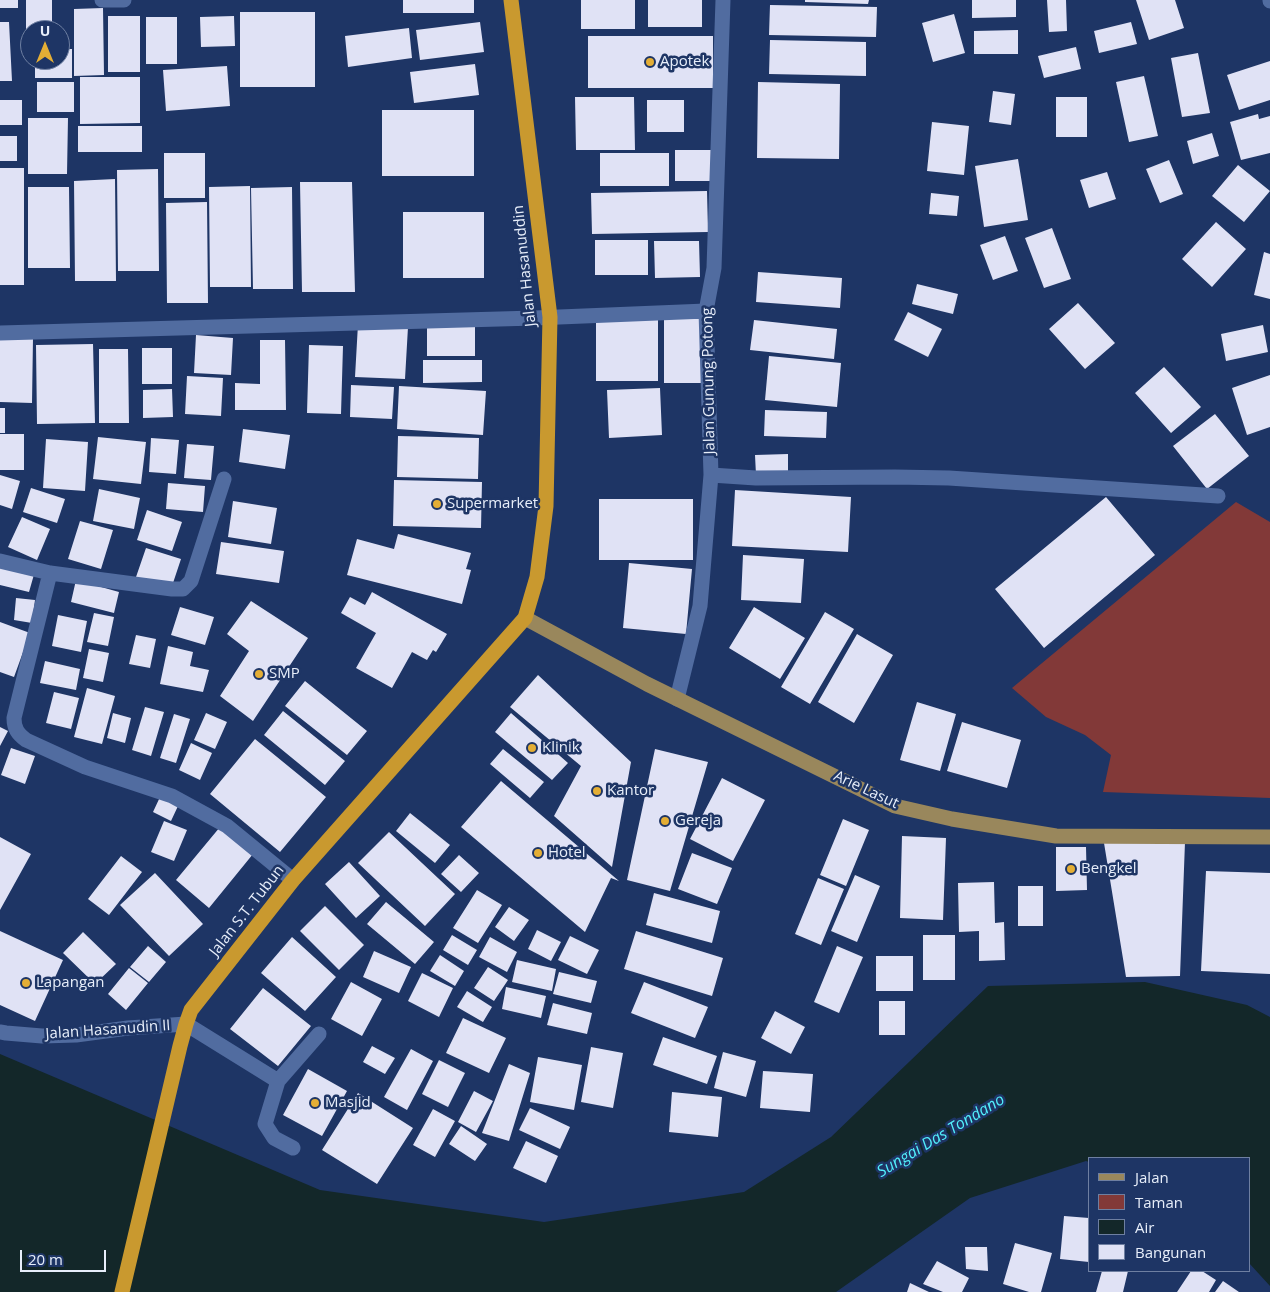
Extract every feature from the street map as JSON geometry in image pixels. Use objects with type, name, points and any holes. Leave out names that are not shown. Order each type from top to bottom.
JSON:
[{"type":"highway","name":"Jalan Hasanuddin","points":[[511,0],[550,317],[546,506],[537,577],[526,618]]},
{"type":"highway","name":"Jalan S.T. Tubun","points":[[122,1292],[173,1073],[186,1024],[192,1010],[293,880],[526,618]]},
{"type":"main road","name":"Arie Lasut","points":[[526,618],[677,700],[895,806],[952,819],[1056,836],[1270,837]]},
{"type":"street","points":[[102,0],[124,0]]},
{"type":"street","name":"Jalan Gunung Potong","points":[[677,700],[700,606],[711,475],[706,311],[714,268],[723,0]]},
{"type":"street","points":[[0,333],[706,311]]},
{"type":"street","points":[[711,475],[756,478],[949,478],[1218,496]]},
{"type":"street","points":[[0,561],[50,573],[172,590],[183,589],[191,581],[224,480]]},
{"type":"street","points":[[50,573],[14,718],[14,727],[19,735],[85,767],[172,796],[227,826],[293,880]]},
{"type":"street","points":[[186,1024],[278,1081]]},
{"type":"street","name":"Jalan Hasanudin II","points":[[0,1032],[42,1036],[76,1035],[128,1028],[186,1024]]},
{"type":"street","points":[[293,1148],[274,1138],[265,1124],[278,1081],[319,1034]]},
{"type":"green space","points":[[1236,502],[1270,522],[1270,798],[1103,792],[1111,755],[1085,735],[1046,717],[1012,688]]},
{"type":"water","name":"Sungai Das Tondano","points":[[1145,982],[1247,1005],[1270,1017],[1270,1286],[1250,1264],[1250,1157],[1088,1157],[1088,1162],[970,1198],[836,1292],[0,1292],[0,1054],[320,1190],[544,1222],[744,1192],[831,1137],[988,986]]},
{"type":"building","points":[[0,0],[18,0],[18,8],[0,8]]},
{"type":"building","points":[[26,0],[52,0],[52,20],[26,20]]},
{"type":"building","points":[[403,0],[474,0],[474,13],[403,13]]},
{"type":"building","points":[[581,0],[635,0],[635,29],[581,29]]},
{"type":"building","points":[[648,0],[702,0],[702,27],[648,27]]},
{"type":"building","points":[[805,0],[869,0],[868,4],[805,2]]},
{"type":"building","points":[[972,0],[1016,0],[1016,17],[972,18]]},
{"type":"building","points":[[1047,0],[1066,0],[1067,31],[1049,32]]},
{"type":"building","points":[[1136,0],[1175,0],[1184,28],[1149,40]]},
{"type":"building","points":[[770,5],[877,7],[876,37],[769,35]]},
{"type":"building","points":[[103,8],[104,75],[74,76],[74,9]]},
{"type":"building","points":[[240,12],[315,12],[315,87],[240,87]]},
{"type":"building","points":[[954,14],[965,53],[933,62],[922,23]]},
{"type":"building","points":[[108,16],[140,16],[140,72],[108,72]]},
{"type":"building","points":[[234,16],[235,46],[201,47],[200,17]]},
{"type":"building","points":[[146,17],[177,17],[177,64],[146,64]]},
{"type":"building","points":[[0,22],[9,22],[12,81],[0,81]]},
{"type":"building","points":[[480,22],[484,52],[420,60],[416,30]]},
{"type":"building","points":[[1131,22],[1137,44],[1099,53],[1094,31]]},
{"type":"building","points":[[409,28],[412,58],[348,67],[345,36]]},
{"type":"building","points":[[1018,30],[1018,54],[974,54],[974,31]]},
{"type":"building","name":"Apotek","points":[[588,36],[713,36],[713,88],[588,88]]},
{"type":"building","points":[[770,40],[866,42],[866,76],[769,74]]},
{"type":"building","points":[[1076,47],[1081,69],[1044,78],[1038,56]]},
{"type":"building","points":[[70,49],[72,49],[72,78],[35,78],[35,70],[70,70]]},
{"type":"building","points":[[1198,53],[1210,113],[1182,117],[1171,58]]},
{"type":"building","points":[[1270,61],[1270,100],[1239,110],[1227,75]]},
{"type":"building","points":[[475,64],[479,95],[414,103],[410,72]]},
{"type":"building","points":[[227,66],[230,106],[166,111],[163,70]]},
{"type":"building","points":[[1144,76],[1158,136],[1129,142],[1116,82]]},
{"type":"building","points":[[80,77],[140,77],[140,123],[80,124]]},
{"type":"building","points":[[37,82],[74,82],[74,112],[37,112]]},
{"type":"building","points":[[758,82],[840,84],[839,159],[757,158]]},
{"type":"building","points":[[993,91],[1015,94],[1011,125],[989,122]]},
{"type":"building","points":[[575,97],[634,97],[635,150],[576,150]]},
{"type":"building","points":[[1056,97],[1087,97],[1087,137],[1056,137]]},
{"type":"building","points":[[0,100],[22,100],[22,125],[0,125]]},
{"type":"building","points":[[647,100],[684,100],[684,132],[647,132]]},
{"type":"building","points":[[382,110],[474,110],[474,176],[382,176]]},
{"type":"building","points":[[1258,114],[1259,119],[1270,116],[1270,153],[1241,160],[1230,122]]},
{"type":"building","points":[[28,118],[68,118],[67,174],[28,174]]},
{"type":"building","points":[[932,122],[969,126],[964,175],[927,171]]},
{"type":"building","points":[[78,126],[142,126],[142,152],[78,152]]},
{"type":"building","points":[[1212,133],[1219,156],[1193,164],[1187,141]]},
{"type":"building","points":[[0,136],[17,136],[17,161],[0,161]]},
{"type":"building","points":[[675,150],[712,150],[712,181],[675,181]]},
{"type":"building","points":[[164,153],[205,153],[205,198],[164,198]]},
{"type":"building","points":[[600,153],[669,153],[669,186],[600,186]]},
{"type":"building","points":[[1018,159],[1028,220],[984,227],[975,166]]},
{"type":"building","points":[[1169,160],[1183,194],[1160,203],[1146,169]]},
{"type":"building","points":[[1238,165],[1270,191],[1244,222],[1212,196]]},
{"type":"building","points":[[0,168],[24,168],[24,285],[0,285]]},
{"type":"building","points":[[158,169],[159,271],[118,271],[117,170]]},
{"type":"building","points":[[1107,172],[1116,199],[1089,208],[1080,180]]},
{"type":"building","points":[[115,179],[116,281],[75,281],[74,181]]},
{"type":"building","points":[[300,182],[352,182],[355,292],[302,292]]},
{"type":"building","points":[[250,186],[251,287],[210,287],[209,187]]},
{"type":"building","points":[[28,187],[69,187],[70,268],[28,268]]},
{"type":"building","points":[[292,187],[293,289],[253,289],[251,188]]},
{"type":"building","points":[[707,191],[708,232],[592,234],[591,193]]},
{"type":"building","points":[[931,193],[959,196],[957,216],[929,214]]},
{"type":"building","points":[[207,202],[208,303],[167,303],[166,203]]},
{"type":"building","points":[[403,212],[484,212],[484,278],[403,278]]},
{"type":"building","points":[[1216,222],[1246,249],[1212,287],[1182,259]]},
{"type":"building","points":[[1052,228],[1071,279],[1044,288],[1025,238]]},
{"type":"building","points":[[1005,236],[1018,271],[993,280],[980,245]]},
{"type":"building","points":[[595,240],[648,240],[648,275],[595,275]]},
{"type":"building","points":[[654,241],[699,241],[700,277],[655,278]]},
{"type":"building","points":[[1264,252],[1270,254],[1270,299],[1254,295]]},
{"type":"building","points":[[758,272],[842,278],[840,308],[756,302]]},
{"type":"building","points":[[917,284],[958,294],[953,314],[912,304]]},
{"type":"building","points":[[1078,303],[1115,343],[1085,369],[1049,329]]},
{"type":"building","points":[[908,312],[942,329],[928,357],[894,340]]},
{"type":"building","points":[[664,313],[703,313],[703,383],[664,383]]},
{"type":"building","points":[[596,318],[658,318],[658,381],[596,381]]},
{"type":"building","points":[[754,320],[837,329],[834,359],[750,350]]},
{"type":"building","points":[[427,322],[475,322],[475,356],[427,356]]},
{"type":"building","points":[[358,324],[408,327],[405,379],[355,377]]},
{"type":"building","points":[[1263,325],[1268,352],[1226,361],[1221,334]]},
{"type":"building","points":[[196,335],[233,338],[231,375],[194,373]]},
{"type":"building","points":[[0,338],[33,338],[32,403],[0,402]]},
{"type":"building","points":[[260,340],[285,340],[286,410],[235,410],[235,383],[260,384]]},
{"type":"building","points":[[93,344],[95,423],[37,424],[36,345]]},
{"type":"building","points":[[309,345],[343,346],[341,414],[307,413]]},
{"type":"building","points":[[142,348],[172,348],[172,384],[142,384]]},
{"type":"building","points":[[99,349],[128,349],[129,423],[99,423]]},
{"type":"building","points":[[769,356],[841,363],[837,407],[765,400]]},
{"type":"building","points":[[423,360],[482,360],[482,382],[423,383]]},
{"type":"building","points":[[1164,367],[1201,407],[1171,433],[1135,393]]},
{"type":"building","points":[[1270,375],[1270,427],[1247,435],[1232,388]]},
{"type":"building","points":[[187,376],[223,378],[221,416],[185,414]]},
{"type":"building","points":[[351,385],[394,387],[392,419],[350,417]]},
{"type":"building","points":[[399,386],[486,391],[483,435],[397,429]]},
{"type":"building","points":[[660,388],[662,435],[609,438],[607,390]]},
{"type":"building","points":[[172,389],[173,417],[143,418],[143,390]]},
{"type":"building","points":[[0,408],[5,408],[5,433],[0,433]]},
{"type":"building","points":[[765,410],[827,412],[826,438],[764,436]]},
{"type":"building","points":[[1215,414],[1249,456],[1207,489],[1173,446]]},
{"type":"building","points":[[243,429],[290,435],[285,469],[239,462]]},
{"type":"building","points":[[0,434],[24,434],[24,470],[0,470]]},
{"type":"building","points":[[398,436],[479,438],[478,479],[397,477]]},
{"type":"building","points":[[98,437],[146,442],[141,484],[93,479]]},
{"type":"building","points":[[151,438],[179,440],[176,474],[149,472]]},
{"type":"building","points":[[46,439],[88,442],[85,491],[43,488]]},
{"type":"building","points":[[187,444],[214,446],[211,480],[184,478]]},
{"type":"building","points":[[788,454],[788,474],[756,475],[755,455]]},
{"type":"building","points":[[0,475],[20,481],[12,509],[0,505]]},
{"type":"building","name":"Supermarket","points":[[394,480],[482,482],[481,528],[393,526]]},
{"type":"building","points":[[168,483],[205,486],[203,512],[166,509]]},
{"type":"building","points":[[31,488],[65,499],[57,523],[23,512]]},
{"type":"building","points":[[99,489],[140,498],[134,529],[93,521]]},
{"type":"building","points":[[735,490],[851,497],[848,552],[732,546]]},
{"type":"building","points":[[1106,497],[1155,555],[1044,648],[995,589]]},
{"type":"building","points":[[599,499],[693,499],[693,560],[599,560]]},
{"type":"building","points":[[233,501],[277,508],[271,544],[228,537]]},
{"type":"building","points":[[147,510],[182,522],[172,551],[137,540]]},
{"type":"building","points":[[22,517],[50,529],[37,560],[8,547]]},
{"type":"building","points":[[80,521],[113,530],[101,569],[68,559]]},
{"type":"building","points":[[398,534],[471,553],[466,569],[471,570],[462,604],[347,575],[357,539],[394,549]]},
{"type":"building","points":[[221,542],[284,551],[279,583],[216,574]]},
{"type":"building","points":[[146,548],[181,559],[171,589],[136,577]]},
{"type":"building","points":[[743,555],[804,559],[801,603],[741,600]]},
{"type":"building","points":[[0,563],[35,571],[29,592],[0,585]]},
{"type":"building","points":[[629,563],[692,569],[686,634],[623,628]]},
{"type":"building","points":[[76,580],[119,592],[114,613],[71,602]]},
{"type":"building","points":[[372,592],[447,634],[436,652],[433,650],[427,660],[412,652],[392,688],[356,668],[376,633],[341,613],[350,597],[365,605]]},
{"type":"building","points":[[16,598],[35,600],[32,623],[14,620]]},
{"type":"building","name":"SMP","points":[[251,601],[308,638],[253,721],[220,696],[249,651],[227,634]]},
{"type":"building","points":[[180,607],[214,617],[205,645],[171,635]]},
{"type":"building","points":[[754,607],[805,638],[780,679],[729,648]]},
{"type":"building","points":[[825,612],[854,629],[810,704],[781,687]]},
{"type":"building","points":[[94,613],[114,617],[108,646],[87,642]]},
{"type":"building","points":[[58,615],[87,621],[81,652],[52,646]]},
{"type":"building","points":[[0,622],[30,633],[14,677],[0,672]]},
{"type":"building","points":[[857,634],[893,655],[854,723],[818,702]]},
{"type":"building","points":[[136,635],[156,639],[150,668],[129,664]]},
{"type":"building","points":[[168,646],[193,652],[190,666],[209,670],[203,692],[160,684]]},
{"type":"building","points":[[89,649],[109,653],[103,682],[83,678]]},
{"type":"building","points":[[45,661],[80,669],[76,690],[40,683]]},
{"type":"building","name":"Kantor","points":[[538,675],[631,762],[612,867],[554,816],[581,766],[510,707]]},
{"type":"building","points":[[305,681],[367,731],[347,755],[285,706]]},
{"type":"building","points":[[87,688],[115,696],[102,744],[74,737]]},
{"type":"building","points":[[54,692],[79,698],[71,729],[46,723]]},
{"type":"building","points":[[917,702],[956,714],[940,771],[900,760]]},
{"type":"building","points":[[145,707],[164,712],[151,756],[132,750]]},
{"type":"building","points":[[283,711],[345,761],[325,785],[264,735]]},
{"type":"building","points":[[113,713],[131,718],[125,743],[107,738]]},
{"type":"building","points":[[206,713],[227,722],[215,749],[194,740]]},
{"type":"building","name":"Klinik","points":[[511,713],[568,763],[552,780],[495,732]]},
{"type":"building","points":[[174,714],[190,719],[176,763],[160,758]]},
{"type":"building","points":[[962,722],[1021,740],[1007,788],[947,771]]},
{"type":"building","points":[[0,727],[8,731],[0,746]]},
{"type":"building","points":[[255,739],[326,797],[280,852],[210,794]]},
{"type":"building","points":[[191,743],[212,753],[200,780],[179,770]]},
{"type":"building","points":[[11,748],[35,756],[25,784],[1,775]]},
{"type":"building","points":[[503,749],[544,782],[530,798],[490,764]]},
{"type":"building","name":"Gereja","points":[[655,749],[708,762],[670,891],[627,880]]},
{"type":"building","points":[[722,778],[765,800],[733,861],[690,839]]},
{"type":"building","name":"Hotel","points":[[501,781],[619,881],[611,878],[585,932],[461,827]]},
{"type":"building","points":[[160,797],[178,806],[171,821],[153,812]]},
{"type":"building","points":[[410,813],[450,845],[435,863],[396,831]]},
{"type":"building","points":[[843,819],[869,830],[846,886],[820,875]]},
{"type":"building","points":[[164,821],[187,830],[174,861],[151,852]]},
{"type":"building","points":[[220,827],[253,854],[209,908],[176,880]]},
{"type":"building","points":[[389,832],[455,894],[425,926],[358,863]]},
{"type":"building","points":[[902,836],[946,838],[943,920],[900,918]]},
{"type":"building","points":[[0,837],[31,854],[0,910]]},
{"type":"building","points":[[1185,842],[1180,976],[1126,977],[1104,843]]},
{"type":"building","name":"Bengkel","points":[[1056,847],[1086,847],[1087,890],[1056,891]]},
{"type":"building","points":[[692,853],[732,868],[717,904],[678,889]]},
{"type":"building","points":[[459,855],[479,873],[461,892],[441,874]]},
{"type":"building","points":[[121,856],[142,872],[109,915],[88,899]]},
{"type":"building","points":[[349,862],[380,896],[356,918],[325,884]]},
{"type":"building","points":[[1206,871],[1270,873],[1270,974],[1201,971]]},
{"type":"building","points":[[155,873],[203,924],[169,956],[120,905]]},
{"type":"building","points":[[855,875],[880,886],[857,942],[831,931]]},
{"type":"building","points":[[818,878],[844,889],[821,945],[795,934]]},
{"type":"building","points":[[994,882],[995,923],[1004,922],[1005,960],[979,961],[979,931],[959,932],[958,883]]},
{"type":"building","points":[[1018,886],[1043,886],[1043,926],[1018,926]]},
{"type":"building","points":[[477,890],[502,905],[478,943],[453,928]]},
{"type":"building","points":[[654,893],[720,911],[712,943],[646,925]]},
{"type":"building","points":[[386,902],[434,942],[415,964],[367,924]]},
{"type":"building","points":[[325,906],[364,945],[339,970],[300,931]]},
{"type":"building","points":[[509,907],[529,920],[514,941],[495,927]]},
{"type":"building","points":[[537,930],[561,942],[551,961],[528,949]]},
{"type":"building","name":"Lapangan","points":[[0,931],[63,960],[35,1021],[0,1005]]},
{"type":"building","points":[[636,931],[723,958],[712,996],[624,969]]},
{"type":"building","points":[[83,932],[116,964],[95,984],[63,953]]},
{"type":"building","points":[[452,935],[477,950],[468,965],[443,950]]},
{"type":"building","points":[[923,935],[955,935],[955,980],[923,980]]},
{"type":"building","points":[[570,936],[599,950],[587,974],[558,960]]},
{"type":"building","points":[[292,937],[336,977],[305,1011],[261,973]]},
{"type":"building","points":[[490,937],[517,952],[507,972],[479,957]]},
{"type":"building","points":[[148,946],[166,962],[149,982],[130,967]]},
{"type":"building","points":[[837,946],[863,957],[839,1013],[814,1002]]},
{"type":"building","points":[[374,951],[411,967],[399,993],[363,977]]},
{"type":"building","points":[[440,955],[464,971],[455,986],[430,971]]},
{"type":"building","points":[[876,956],[913,956],[913,991],[876,991]]},
{"type":"building","points":[[517,960],[556,969],[552,991],[512,982]]},
{"type":"building","points":[[488,967],[508,980],[494,1001],[474,988]]},
{"type":"building","points":[[129,968],[148,983],[126,1010],[108,994]]},
{"type":"building","points":[[559,972],[597,981],[591,1003],[553,994]]},
{"type":"building","points":[[422,973],[453,988],[439,1017],[408,1001]]},
{"type":"building","points":[[351,982],[382,999],[362,1036],[331,1019]]},
{"type":"building","points":[[644,982],[708,1007],[695,1038],[631,1013]]},
{"type":"building","points":[[506,987],[546,996],[541,1018],[502,1009]]},
{"type":"building","points":[[263,988],[311,1026],[278,1066],[230,1029]]},
{"type":"building","points":[[467,991],[492,1007],[483,1022],[457,1007]]},
{"type":"building","points":[[879,1001],[905,1001],[905,1035],[879,1035]]},
{"type":"building","points":[[553,1003],[592,1013],[587,1034],[547,1025]]},
{"type":"building","points":[[775,1011],[805,1027],[791,1054],[761,1038]]},
{"type":"building","points":[[463,1018],[506,1038],[489,1073],[446,1053]]},
{"type":"building","points":[[663,1037],[717,1056],[707,1084],[653,1065]]},
{"type":"building","points":[[372,1046],[395,1058],[385,1074],[363,1062]]},
{"type":"building","points":[[591,1047],[623,1053],[613,1108],[581,1102]]},
{"type":"building","points":[[411,1049],[433,1061],[407,1110],[384,1097]]},
{"type":"building","points":[[723,1052],[756,1061],[746,1097],[714,1088]]},
{"type":"building","points":[[538,1057],[582,1065],[574,1110],[530,1102]]},
{"type":"building","points":[[439,1060],[465,1073],[448,1107],[422,1094]]},
{"type":"building","points":[[509,1064],[530,1073],[509,1141],[482,1133]]},
{"type":"building","name":"Masjid","points":[[308,1069],[347,1091],[322,1136],[283,1115]]},
{"type":"building","points":[[763,1071],[813,1074],[810,1112],[760,1108]]},
{"type":"building","points":[[474,1091],[493,1101],[476,1132],[458,1122]]},
{"type":"building","points":[[672,1092],[722,1097],[718,1137],[669,1132]]},
{"type":"building","points":[[358,1093],[413,1128],[377,1184],[322,1150]]},
{"type":"building","points":[[530,1108],[570,1127],[560,1149],[519,1130]]},
{"type":"building","points":[[433,1109],[455,1121],[435,1157],[413,1145]]},
{"type":"building","points":[[461,1126],[487,1144],[475,1161],[449,1144]]},
{"type":"building","points":[[526,1141],[558,1156],[546,1183],[513,1168]]},
{"type":"building","points":[[1064,1216],[1088,1218],[1088,1262],[1060,1259]]},
{"type":"building","points":[[1015,1243],[1052,1253],[1041,1292],[1029,1292],[1003,1284]]},
{"type":"building","points":[[965,1247],[987,1247],[988,1271],[966,1269]]},
{"type":"building","points":[[937,1261],[969,1278],[962,1292],[943,1292],[923,1284]]},
{"type":"building","points":[[1102,1272],[1128,1272],[1123,1292],[1096,1292]]},
{"type":"building","points":[[1190,1272],[1204,1272],[1216,1280],[1209,1292],[1177,1292]]},
{"type":"building","points":[[1223,1281],[1239,1292],[1215,1292]]},
{"type":"building","points":[[910,1283],[929,1292],[907,1292]]},
{"type":"place","name":"Apotek","points":[[650,62]]},
{"type":"place","name":"Supermarket","points":[[437,504]]},
{"type":"place","name":"SMP","points":[[259,674]]},
{"type":"place","name":"Klinik","points":[[532,748]]},
{"type":"place","name":"Kantor","points":[[597,791]]},
{"type":"place","name":"Gereja","points":[[665,821]]},
{"type":"place","name":"Hotel","points":[[538,853]]},
{"type":"place","name":"Bengkel","points":[[1071,869]]},
{"type":"place","name":"Lapangan","points":[[26,983]]},
{"type":"place","name":"Masjid","points":[[315,1103]]}]
